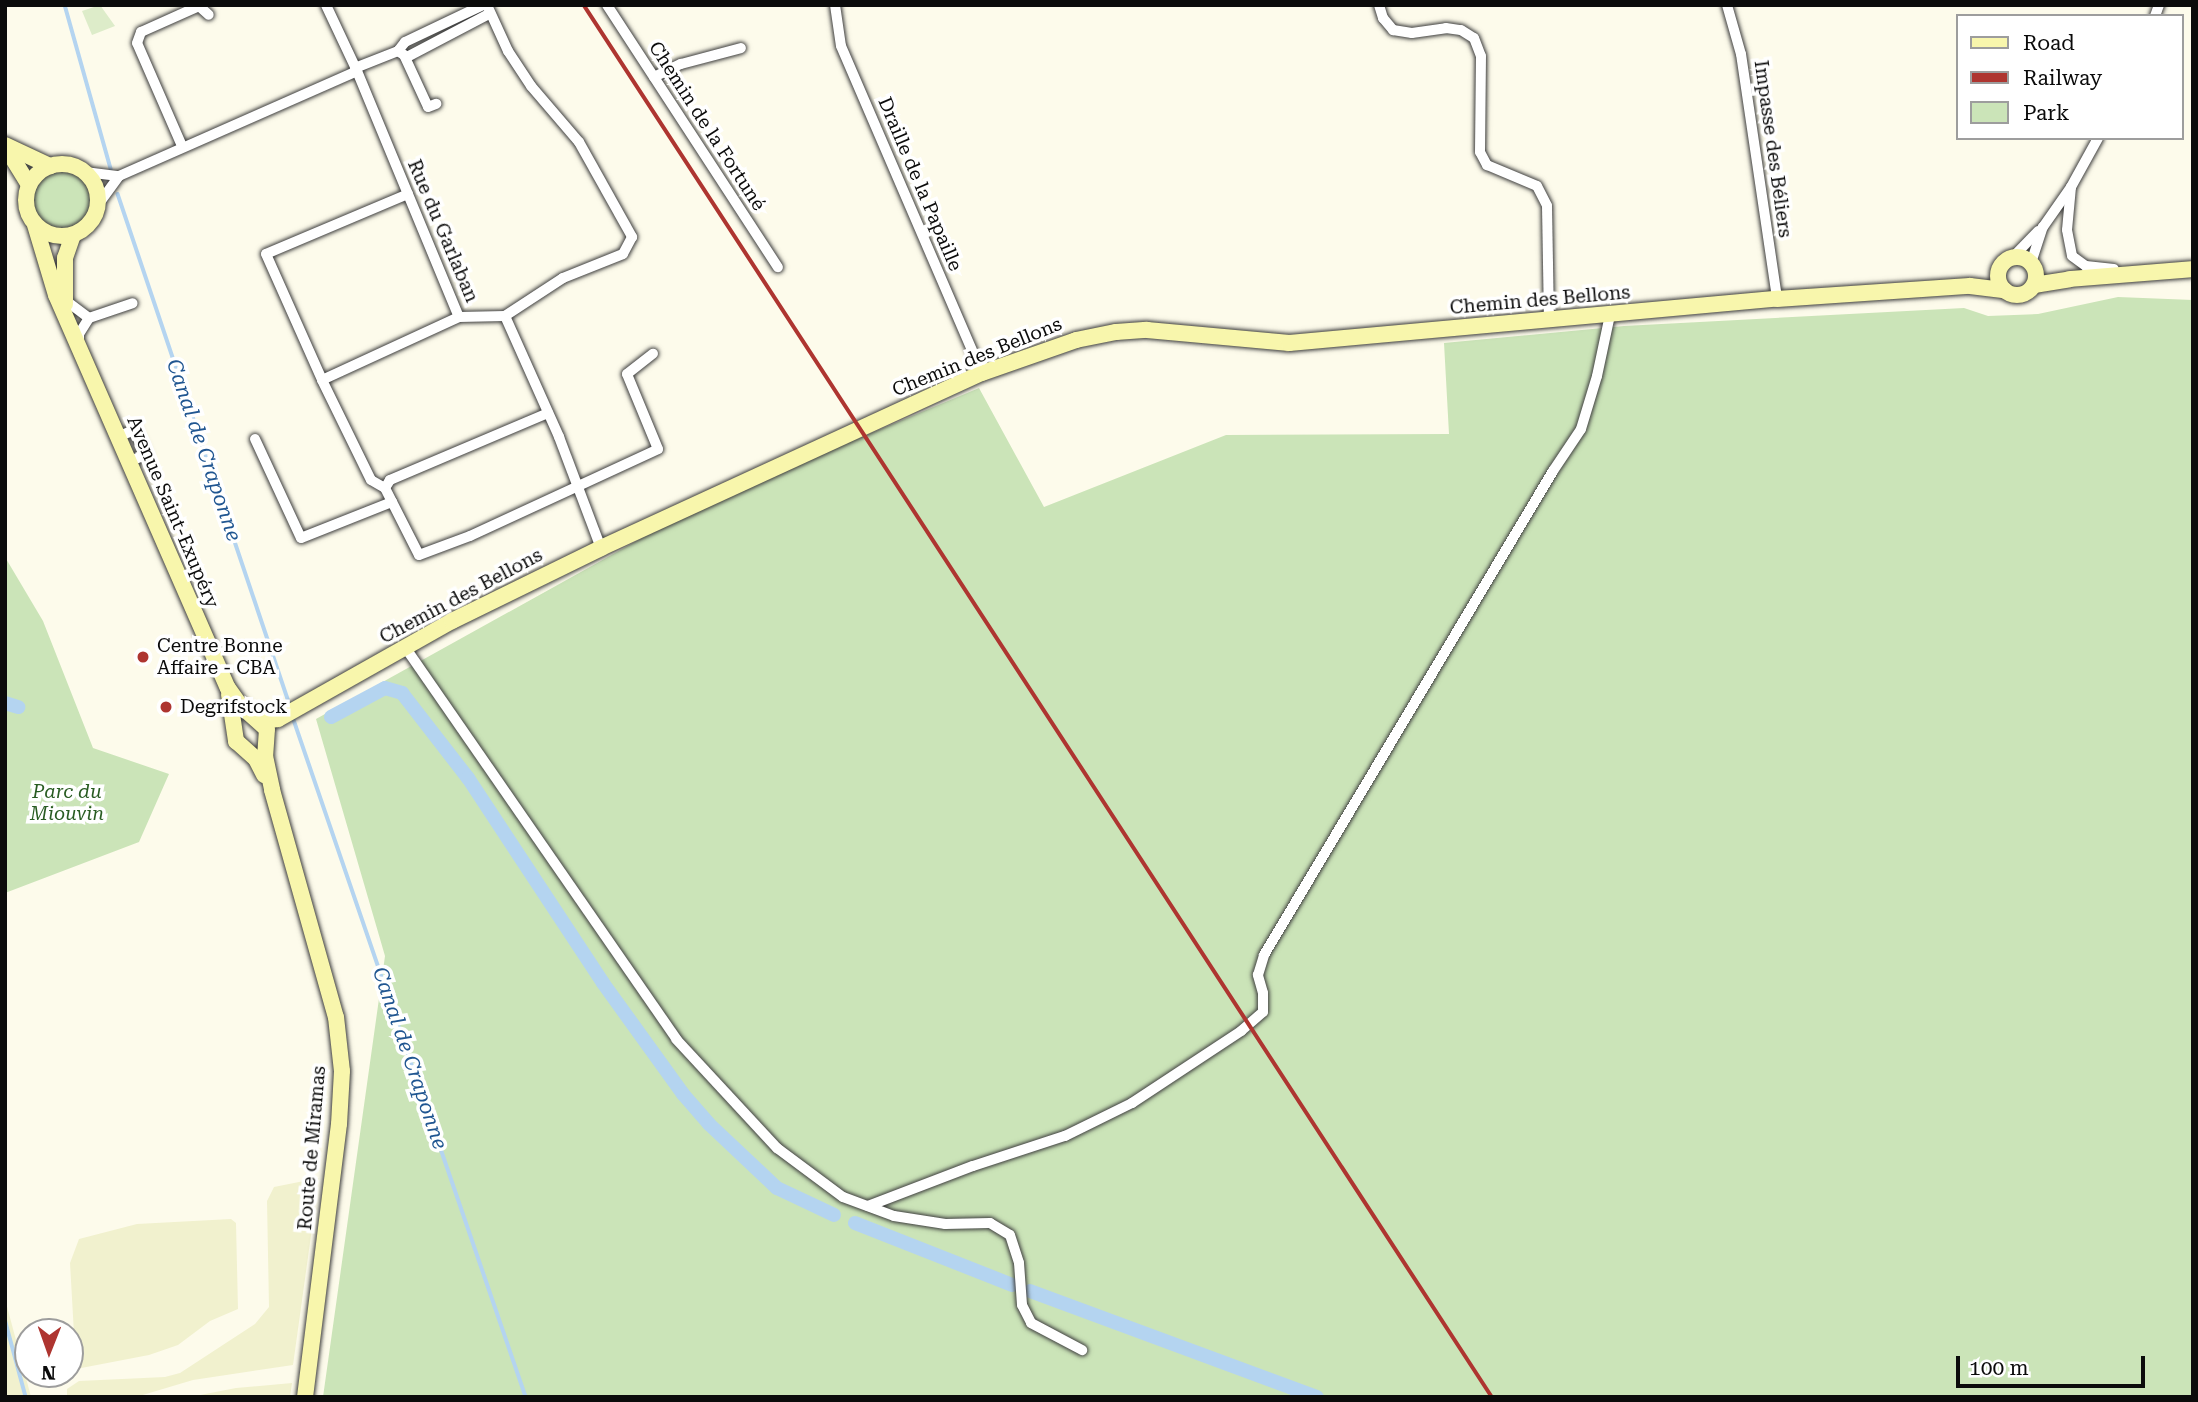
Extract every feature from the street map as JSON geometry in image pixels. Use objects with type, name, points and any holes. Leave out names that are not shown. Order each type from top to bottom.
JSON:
[{"type":"main road","points":[[5,146],[50,166]]},
{"type":"main road","points":[[5,146],[29,185]]},
{"type":"main road","points":[[72,165],[85,172],[98,192],[98,205],[85,228],[73,235],[52,235],[35,225],[25,202],[29,185],[37,173],[50,166],[72,165]]},
{"type":"main road","name":"Avenue Saint-Exupéry","points":[[35,225],[45,265],[65,306],[117,437],[228,688],[262,730]]},
{"type":"main road","name":"Avenue Saint-Exupéry","points":[[65,306],[65,258],[73,235]]},
{"type":"main road","points":[[2070,279],[2013,257],[2004,262],[1998,272],[1999,282],[2005,290],[2017,295],[2034,285],[2070,279],[2193,268]]},
{"type":"main road","points":[[2033,265],[2034,285]]},
{"type":"main road","name":"Chemin des Bellons","points":[[1970,286],[1998,272]]},
{"type":"main road","name":"Chemin des Bellons","points":[[262,730],[405,648],[601,548],[982,373],[1076,340],[1116,332],[1147,330],[1290,343],[1777,299],[1970,286],[2005,290]]},
{"type":"main road","points":[[228,688],[237,730],[236,741],[256,759],[272,790]]},
{"type":"main road","points":[[237,730],[244,722],[262,730],[258,751],[248,752]]},
{"type":"main road","name":"Route de Miramas","points":[[262,730],[272,790],[325,973],[341,1053],[339,1124],[305,1397]]},
{"type":"street","name":"Rue du Garlaban","points":[[326,5],[356,69],[459,317],[505,316],[579,485],[601,548]]},
{"type":"street","name":"Chemin de la Fortuné","points":[[607,5],[778,267]]},
{"type":"street","name":"Draille de la Papaille","points":[[835,5],[841,46],[982,373]]},
{"type":"street","points":[[1379,5],[1383,18],[1393,30],[1412,33],[1446,28],[1461,30],[1474,38],[1482,56],[1480,152],[1487,165],[1537,186],[1547,206],[1549,321]]},
{"type":"street","name":"Impasse des Béliers","points":[[1727,5],[1741,54],[1777,299]]},
{"type":"street","points":[[181,146],[137,43],[141,32],[199,6],[209,15]]},
{"type":"street","points":[[436,104],[428,107],[401,53],[405,42],[486,8],[531,86],[579,142],[632,237],[623,254],[563,278],[505,316]]},
{"type":"street","points":[[654,77],[681,64],[741,48]]},
{"type":"street","points":[[98,205],[119,176],[356,69],[401,53]]},
{"type":"street","points":[[2013,257],[2043,227],[2071,187],[2097,140]]},
{"type":"street","points":[[85,172],[119,176]]},
{"type":"street","points":[[2071,187],[2067,229],[2072,256],[2086,266],[2144,272]]},
{"type":"street","points":[[408,194],[266,254],[322,380],[371,480],[385,488],[419,555],[471,536],[658,449],[628,374],[653,354]]},
{"type":"street","points":[[2033,265],[2043,227]]},
{"type":"street","points":[[79,344],[79,334],[89,318],[133,303]]},
{"type":"street","points":[[65,306],[89,318]]},
{"type":"street","points":[[868,1206],[973,1166],[1065,1136],[1132,1103],[1241,1031],[1263,1012],[1264,993],[1258,975],[1264,955],[1531,506],[1581,429],[1597,376],[1610,316]]},
{"type":"street","points":[[322,380],[459,317]]},
{"type":"street","points":[[385,488],[390,480],[548,413]]},
{"type":"street","points":[[255,439],[301,538],[391,502]]},
{"type":"street","points":[[405,648],[676,1039],[777,1147],[843,1197],[894,1216],[945,1224],[990,1223],[1010,1235],[1018,1262],[1022,1305],[1031,1323],[1082,1350]]},
{"type":"green space","points":[[100,5],[115,26],[92,35],[82,11]]},
{"type":"green space","points":[[62,172],[78,177],[86,185],[91,201],[86,217],[78,225],[62,230],[46,225],[38,217],[33,201],[38,185],[46,177]]},
{"type":"green space","points":[[2118,297],[2193,300],[2193,1397],[323,1397],[385,956],[316,719],[651,533],[845,444],[979,388],[1044,507],[1226,435],[1449,434],[1444,343],[1624,326],[1964,308],[1988,316],[2038,314]]},
{"type":"green space","name":"Parc du Miouvin","points":[[5,557],[43,621],[93,748],[169,774],[139,842],[5,893]]},
{"type":"green space","points":[[319,1178],[293,1365],[193,1380],[136,1397],[67,1397],[67,1389],[84,1388],[84,1381],[165,1377],[180,1373],[255,1324],[269,1307],[267,1201],[274,1187]]},
{"type":"green space","points":[[231,1219],[236,1223],[238,1309],[210,1321],[178,1345],[149,1355],[84,1367],[84,1318],[73,1318],[70,1263],[79,1239],[137,1224]]},
{"type":"green space","points":[[5,1299],[14,1333],[14,1388],[29,1388],[31,1397],[5,1397]]},
{"type":"green space","points":[[292,1383],[290,1397],[190,1397],[236,1388]]},
{"type":"waterway","name":"Canal de Craponne","points":[[65,5],[111,169]]},
{"type":"waterway","name":"Canal de Craponne","points":[[118,194],[290,705]]},
{"type":"waterway","points":[[331,717],[385,688],[402,693],[468,778],[603,983],[683,1094],[709,1124],[777,1188],[834,1215]]},
{"type":"waterway","points":[[5,703],[18,707]]},
{"type":"waterway","name":"Canal de Craponne","points":[[294,720],[526,1397]]},
{"type":"waterway","points":[[855,1223],[1012,1285]]},
{"type":"waterway","points":[[1030,1291],[1317,1397]]},
{"type":"waterway","points":[[5,1319],[26,1397]]},
{"type":"railway","points":[[584,5],[1492,1397]]},
{"type":"place","name":"Centre Bonne Affaire - CBA","points":[[143,657]]},
{"type":"place","name":"Degrifstock","points":[[166,707]]}]
